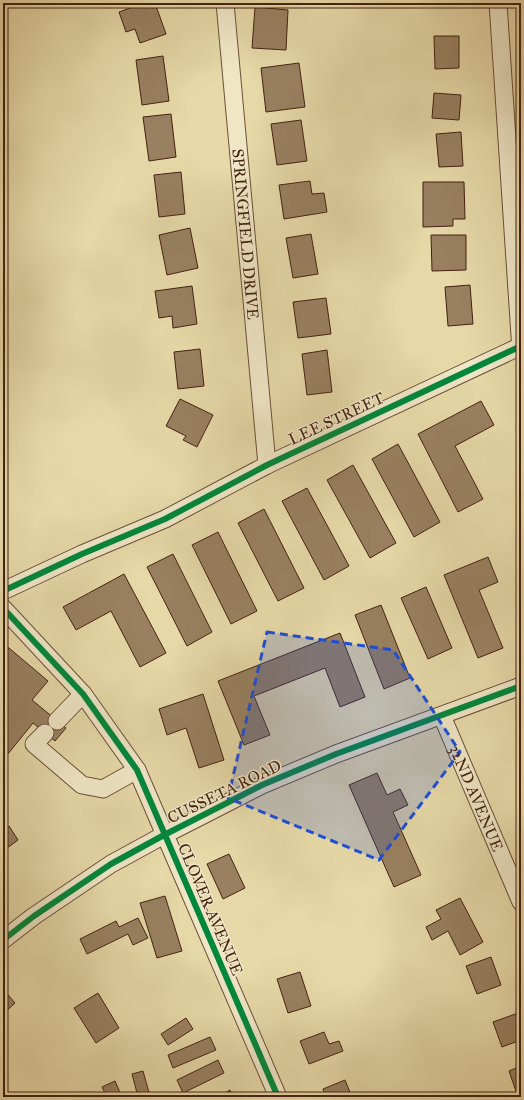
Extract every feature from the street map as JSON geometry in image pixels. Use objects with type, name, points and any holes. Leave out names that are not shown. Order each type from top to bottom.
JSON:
[{"type":"street","name":"SPRINGFIELD DRIVE","points":[[225,3],[267,465]]},
{"type":"street","points":[[498,3],[521,351]]},
{"type":"street","name":"LEE STREET","points":[[3,591],[82,554],[165,519],[267,465],[521,346]]},
{"type":"street","name":"CLOVER AVENUE","points":[[3,608],[83,694],[137,770],[278,1097]]},
{"type":"street","name":"CUSSETA ROAD","points":[[3,940],[34,916],[111,864],[262,784],[336,754],[521,686]]},
{"type":"street","points":[[56,721],[83,694]]},
{"type":"street","name":"32ND AVENUE","points":[[442,716],[521,902]]},
{"type":"street","points":[[39,738],[82,785],[103,789],[137,770]]},
{"type":"highlighted area","points":[[267,632],[393,650],[460,752],[379,860],[228,798]]},
{"type":"building","points":[[144,3],[155,3],[166,34],[140,43],[135,29],[126,32],[119,12]]},
{"type":"building","points":[[255,7],[288,10],[286,50],[252,48]]},
{"type":"building","points":[[434,36],[459,36],[459,68],[435,69]]},
{"type":"building","points":[[163,56],[169,101],[142,105],[136,60]]},
{"type":"building","points":[[299,63],[305,107],[266,112],[261,68]]},
{"type":"building","points":[[434,93],[461,95],[459,120],[432,118]]},
{"type":"building","points":[[171,114],[176,157],[149,161],[143,117]]},
{"type":"building","points":[[301,120],[307,161],[277,165],[271,124]]},
{"type":"building","points":[[461,132],[463,166],[439,167],[436,134]]},
{"type":"building","points":[[181,172],[185,214],[159,217],[154,175]]},
{"type":"building","points":[[310,181],[312,194],[324,193],[327,212],[284,219],[279,185]]},
{"type":"building","points":[[423,182],[464,182],[465,219],[453,219],[453,226],[423,227]]},
{"type":"building","points":[[190,228],[198,268],[167,275],[159,235]]},
{"type":"building","points":[[311,234],[318,274],[293,278],[286,238]]},
{"type":"building","points":[[431,235],[466,235],[466,270],[432,271]]},
{"type":"building","points":[[470,285],[473,324],[448,326],[445,287]]},
{"type":"building","points":[[192,286],[197,324],[173,328],[172,316],[159,318],[155,291]]},
{"type":"building","points":[[326,298],[331,334],[298,338],[293,302]]},
{"type":"building","points":[[200,349],[204,386],[178,389],[174,352]]},
{"type":"building","points":[[327,350],[332,392],[307,395],[302,354]]},
{"type":"building","points":[[180,399],[213,415],[197,447],[183,440],[186,436],[166,426]]},
{"type":"building","points":[[481,401],[494,425],[455,446],[483,499],[458,512],[418,434]]},
{"type":"building","points":[[398,444],[440,522],[414,537],[372,459]]},
{"type":"building","points":[[353,465],[396,543],[370,558],[327,480]]},
{"type":"building","points":[[307,488],[349,566],[324,580],[282,501]]},
{"type":"building","points":[[264,509],[304,588],[278,601],[238,523]]},
{"type":"building","points":[[218,532],[257,611],[231,624],[192,545]]},
{"type":"building","points":[[173,554],[212,632],[187,646],[147,567]]},
{"type":"building","points":[[488,557],[498,582],[479,590],[503,648],[478,658],[444,575]]},
{"type":"building","points":[[124,574],[166,653],[140,667],[111,611],[76,630],[63,607]]},
{"type":"building","points":[[426,587],[452,648],[428,659],[401,598]]},
{"type":"building","points":[[381,605],[410,678],[384,689],[355,615]]},
{"type":"building","points":[[340,633],[365,697],[340,707],[325,668],[254,696],[270,735],[244,745],[218,681]]},
{"type":"building","points":[[3,643],[48,681],[32,700],[66,728],[55,741],[33,723],[3,760]]},
{"type":"building","points":[[203,694],[224,760],[199,768],[186,728],[167,735],[159,709]]},
{"type":"building","points":[[377,773],[387,795],[400,789],[408,805],[393,812],[421,875],[394,887],[349,785]]},
{"type":"building","points":[[9,826],[18,840],[3,851],[3,831]]},
{"type":"building","points":[[229,854],[245,888],[223,899],[207,864]]},
{"type":"building","points":[[165,896],[182,951],[157,958],[140,903]]},
{"type":"building","points":[[460,898],[483,942],[460,955],[448,931],[432,940],[426,927],[441,919],[436,910]]},
{"type":"building","points":[[138,918],[148,938],[133,945],[128,934],[87,954],[80,939],[116,921],[119,927]]},
{"type":"building","points":[[491,957],[501,985],[477,994],[466,966]]},
{"type":"building","points":[[300,972],[311,1006],[288,1013],[277,979]]},
{"type":"building","points":[[3,989],[15,1003],[3,1014]]},
{"type":"building","points":[[98,993],[119,1028],[96,1043],[74,1008]]},
{"type":"building","points":[[521,1012],[521,1040],[502,1047],[493,1022]]},
{"type":"building","points":[[186,1018],[193,1029],[168,1045],[161,1034]]},
{"type":"building","points":[[324,1032],[329,1044],[339,1041],[343,1051],[309,1064],[300,1041]]},
{"type":"building","points":[[210,1037],[216,1050],[173,1068],[168,1055]]},
{"type":"building","points":[[218,1060],[224,1073],[183,1093],[177,1080]]},
{"type":"building","points":[[521,1066],[521,1097],[518,1097],[509,1071]]},
{"type":"building","points":[[143,1071],[150,1096],[138,1097],[132,1074]]},
{"type":"building","points":[[345,1080],[352,1097],[326,1097],[323,1089]]},
{"type":"building","points":[[115,1081],[122,1097],[107,1097],[102,1087]]},
{"type":"building","points":[[230,1090],[233,1097],[218,1097]]},
{"type":"cycle path","points":[[3,591],[82,554],[165,519],[267,465],[521,346]]},
{"type":"cycle path","points":[[3,608],[83,694],[137,770],[278,1097]]},
{"type":"cycle path","points":[[3,940],[34,916],[111,864],[262,785],[336,754],[521,686]]}]
